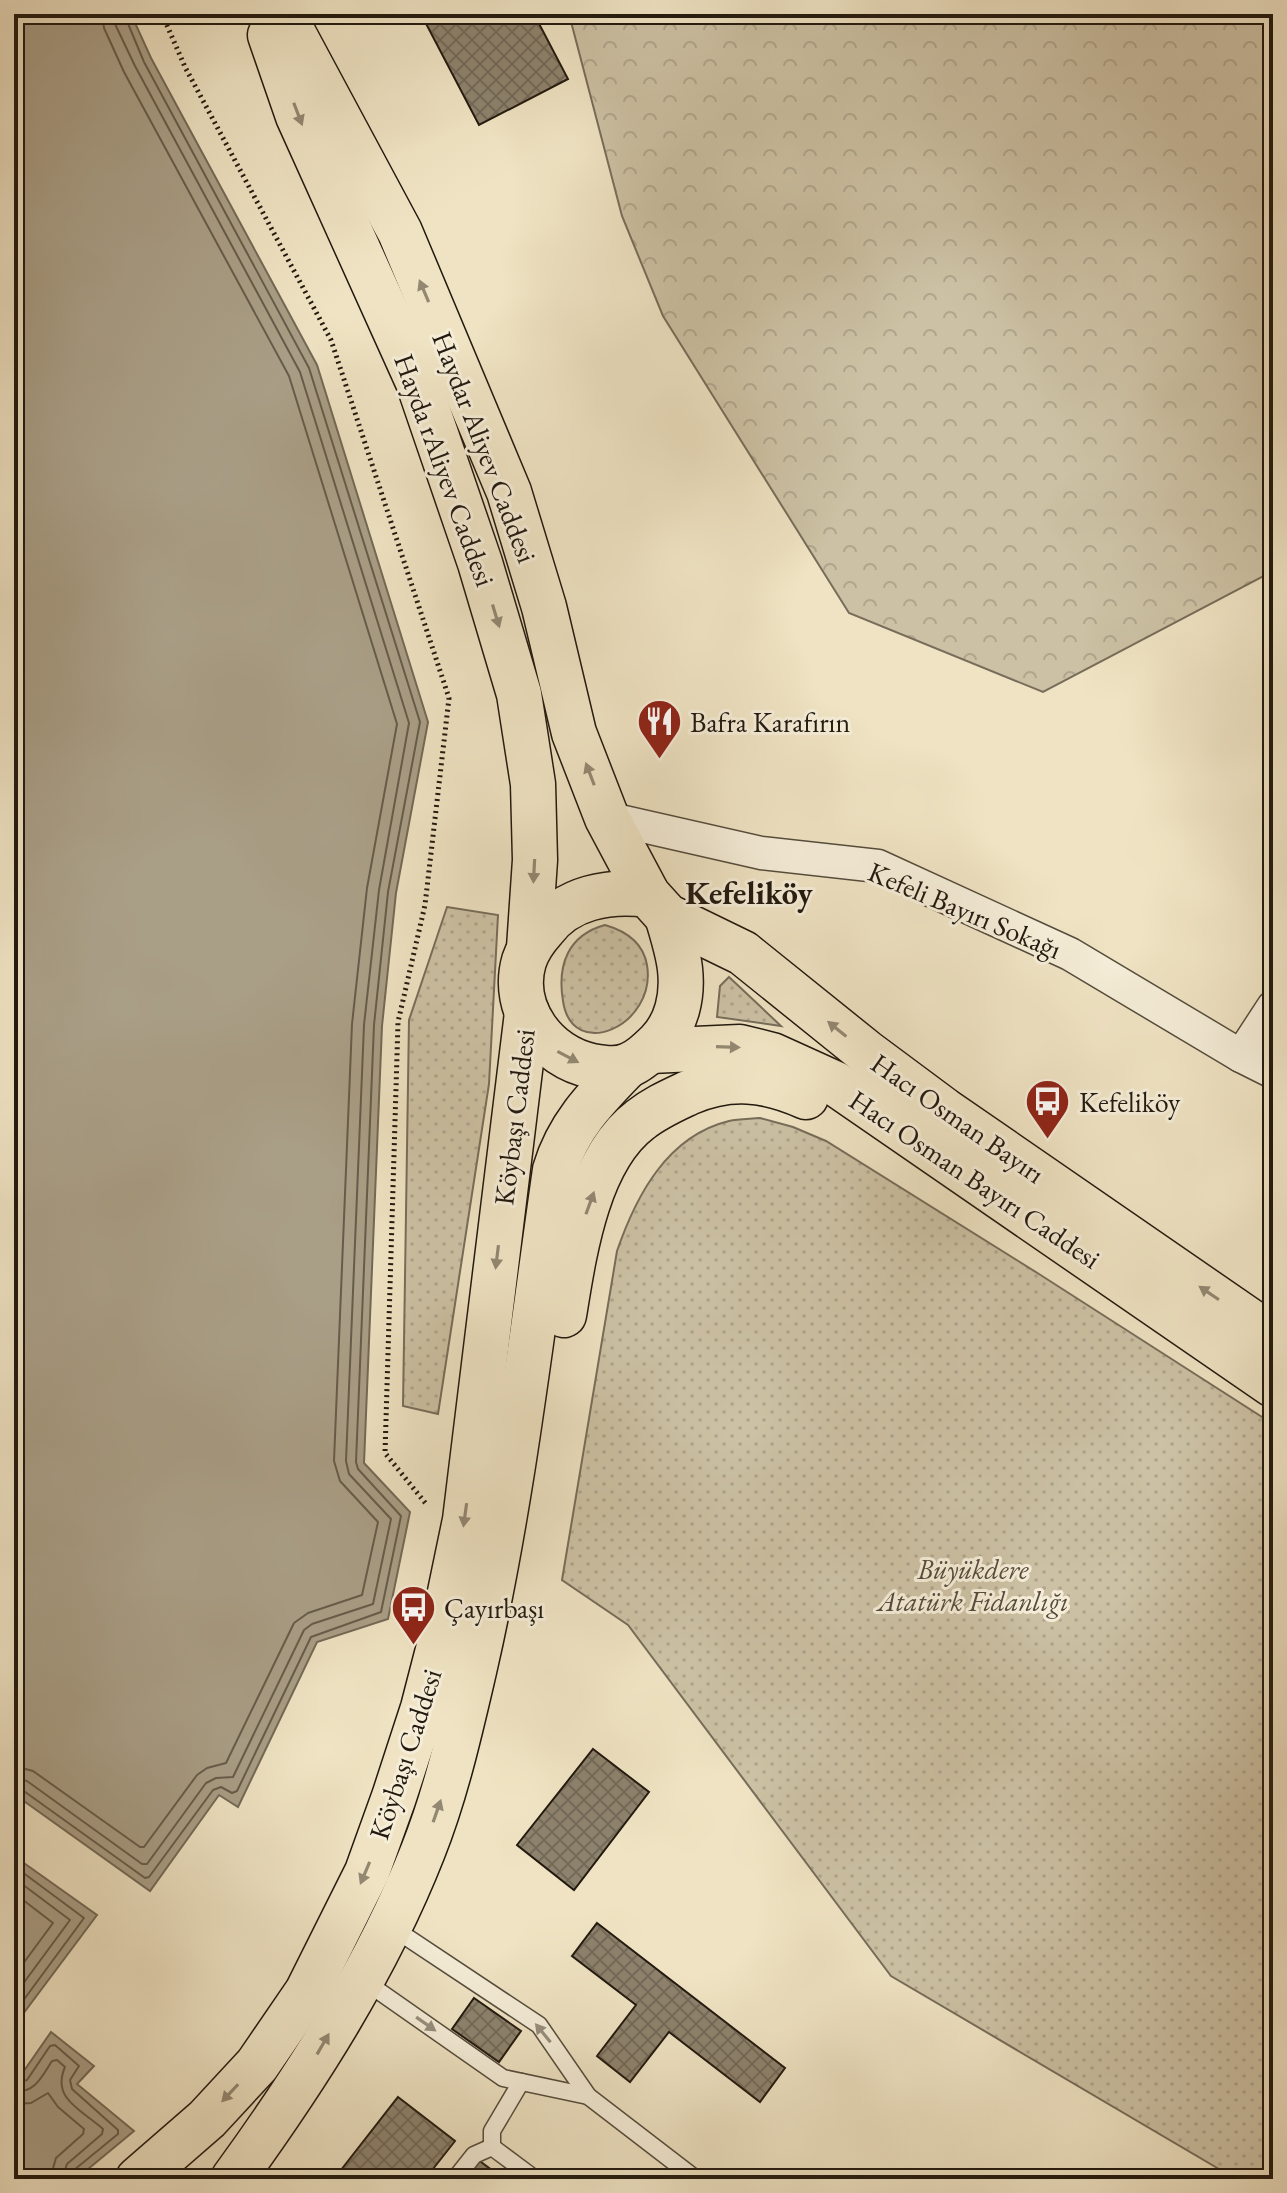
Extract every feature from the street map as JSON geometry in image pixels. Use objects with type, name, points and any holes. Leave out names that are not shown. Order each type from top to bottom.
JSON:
[{"type":"main road","name":"Hayda rAliyev Caddesi","points":[[263,14],[298,116],[418,382],[480,563],[519,694],[533,800],[535,860],[529,948]]},
{"type":"main road","name":"Haydar Aliyev Caddesi","points":[[283,14],[400,232],[509,492],[544,607],[574,733],[607,818],[657,905]]},
{"type":"main road","points":[[631,893],[657,905],[680,968],[675,1017],[665,1035],[639,1058],[605,1068],[568,1059],[539,1035],[527,1013],[521,989],[523,963],[529,948],[551,918],[570,904],[597,896],[631,893]]},
{"type":"main road","name":"Hacı Osman Bayırı","points":[[657,905],[743,953],[944,1110],[1273,1337]]},
{"type":"main road","name":"Köybaşı Caddesi","points":[[138,2179],[207,2119],[257,2065],[307,1992],[367,1872],[399,1782],[438,1650],[465,1520],[527,1013]]},
{"type":"main road","name":"Hacı Osman Bayırı Caddesi","points":[[639,1058],[717,1046],[740,1047],[772,1055],[836,1084],[1273,1385]]},
{"type":"main road","name":"Köybaşı Caddesi","points":[[233,2179],[308,2071],[362,1980],[423,1851],[447,1780],[496,1578],[555,1170],[561,1149],[579,1117],[639,1058]]},
{"type":"main road","points":[[514,1463],[532,1435],[550,1395],[573,1259],[586,1212],[601,1172],[618,1142],[638,1121],[664,1104],[694,1091],[721,1084],[754,1081],[776,1084],[884,1135],[940,1154]]},
{"type":"street","name":"Kefeli Bayırı Sokağı","points":[[607,818],[761,853],[878,866],[1070,954],[1273,1072]]},
{"type":"street","points":[[1241,1056],[1273,1007]]},
{"type":"lane","points":[[390,1926],[539,2025],[588,2096],[696,2179]]},
{"type":"lane","points":[[362,1980],[503,2078],[588,2096]]},
{"type":"lane","points":[[492,2147],[492,2131],[521,2082]]},
{"type":"lane","points":[[455,2179],[474,2155],[492,2147]]},
{"type":"lane","points":[[492,2147],[535,2179]]},
{"type":"path","points":[[162,14],[185,67],[331,340],[449,698],[425,905],[398,1022],[385,1437],[385,1453],[428,1507]]},
{"type":"green space","points":[[569,14],[1273,14],[1273,571],[1043,692],[849,613],[663,316],[622,216]]},
{"type":"green space","points":[[447,907],[498,915],[489,1084],[438,1414],[403,1406],[409,1020]]},
{"type":"green space","points":[[605,925],[626,934],[642,950],[647,965],[647,987],[639,1005],[627,1020],[612,1029],[596,1033],[581,1030],[570,1020],[563,1001],[562,975],[574,944],[582,936]]},
{"type":"green space","points":[[729,977],[781,1026],[717,1017],[720,986]]},
{"type":"green space","name":"Büyükdere Atatürk Fidanlığı","points":[[760,1118],[826,1141],[1273,1424],[1273,2179],[1236,2179],[891,1976],[628,1625],[562,1580],[617,1251],[625,1230],[644,1190],[671,1154],[707,1129],[729,1121]]},
{"type":"water","points":[[14,14],[131,14],[151,58],[317,365],[428,722],[396,893],[382,1026],[364,1463],[410,1512],[388,1619],[317,1642],[238,1807],[219,1795],[150,1891],[14,1794]]},
{"type":"water","points":[[14,1856],[97,1915],[14,2026]]},
{"type":"water","points":[[51,2032],[94,2066],[77,2084],[134,2131],[76,2179],[14,2179],[14,2070],[21,2075]]},
{"type":"building","points":[[421,14],[534,14],[568,79],[479,125]]},
{"type":"building","points":[[593,1749],[649,1792],[574,1890],[517,1845]]},
{"type":"building","points":[[597,1923],[785,2068],[760,2102],[669,2032],[630,2082],[597,2056],[636,2005],[572,1956]]},
{"type":"building","points":[[474,1998],[521,2031],[499,2062],[452,2029]]},
{"type":"building","points":[[398,2097],[455,2141],[425,2179],[334,2179]]},
{"type":"building","points":[[477,2159],[504,2179],[461,2179]]},
{"type":"place","name":"Bafra Karafırın","points":[[659,761]]},
{"type":"place","name":"Kefeliköy","points":[[1048,1141]]},
{"type":"place","name":"Çayırbaşı","points":[[413,1647]]},
{"type":"district","name":"Kefeliköy","points":[[749,893]]}]
